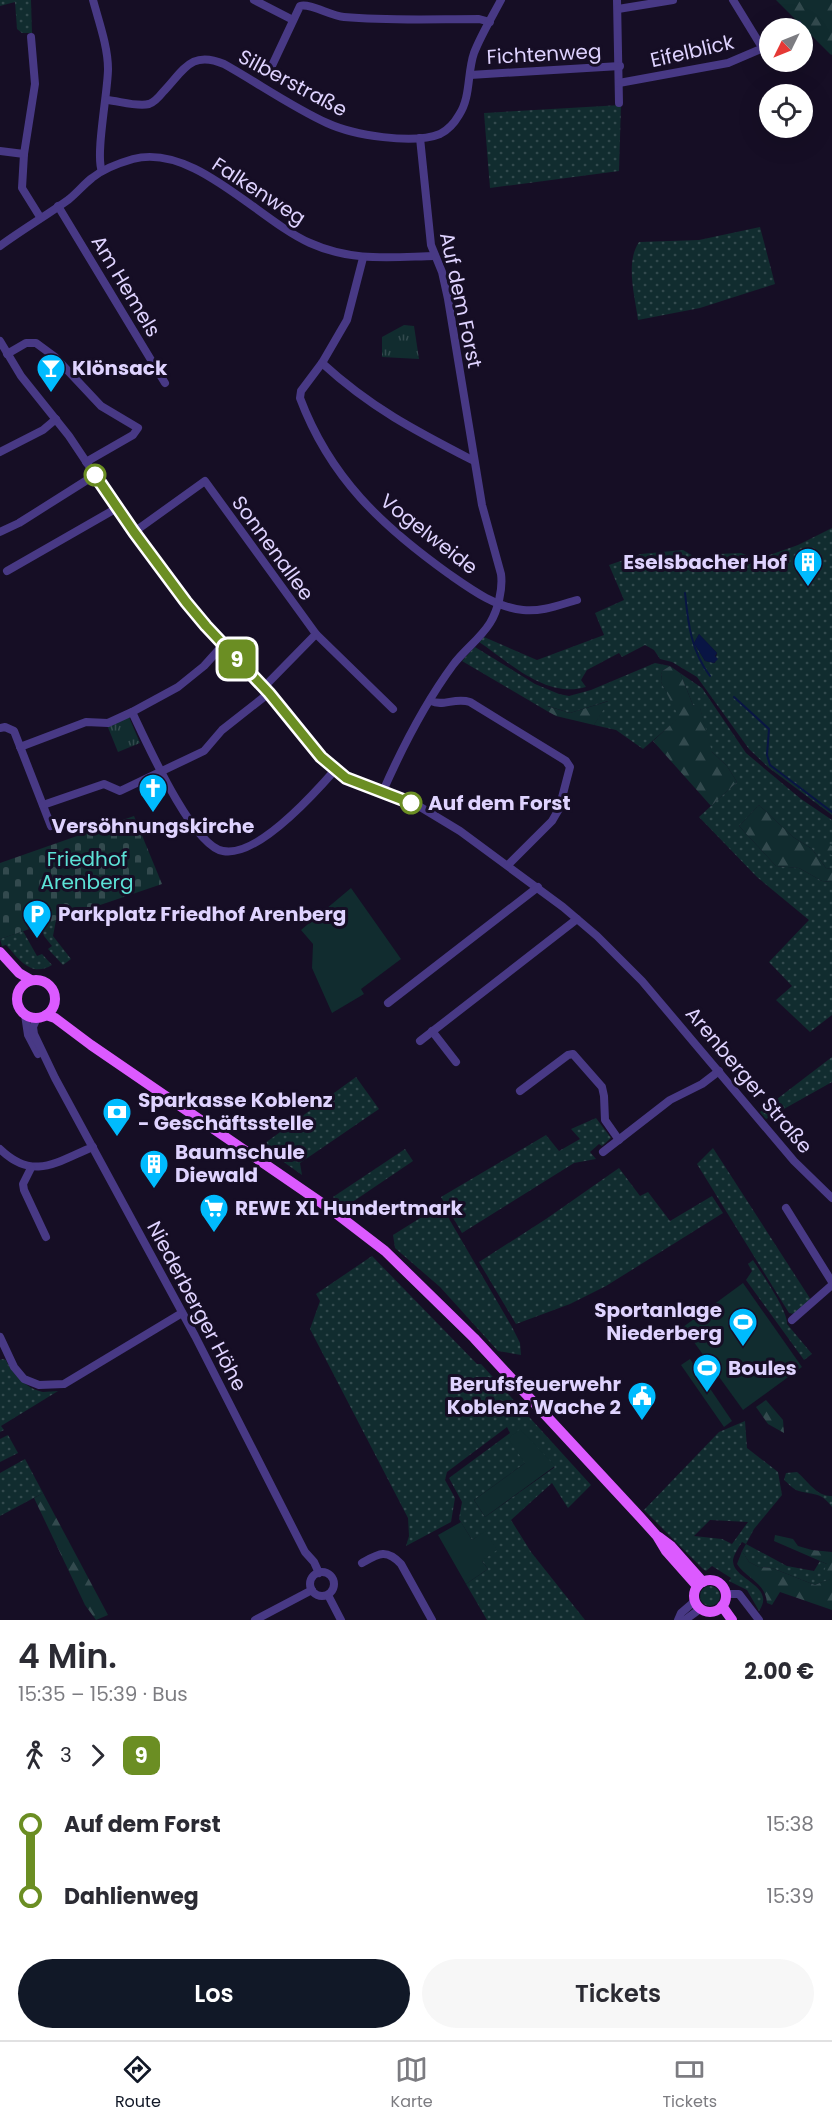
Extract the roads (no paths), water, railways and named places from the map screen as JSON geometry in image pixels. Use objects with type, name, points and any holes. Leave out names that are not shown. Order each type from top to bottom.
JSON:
[{"type":"main road","points":[[0,952],[20,973],[31,980],[42,981],[50,987],[55,997],[54,1005],[59,1013],[100,1050]]},
{"type":"main road","points":[[0,960],[20,987]]},
{"type":"main road","points":[[31,980],[20,987],[17,995],[17,1004],[25,1015],[55,1018],[320,1202],[385,1251],[474,1338],[657,1536],[671,1546],[700,1584]]},
{"type":"main road","points":[[41,1017],[54,1005]]},
{"type":"main road","points":[[720,1612],[725,1594],[719,1583],[711,1580],[700,1584],[694,1593],[698,1605],[708,1612],[720,1612],[732,1620]]},
{"type":"street","points":[[0,246],[58,206],[102,171],[99,160],[108,66],[93,0]]},
{"type":"street","points":[[254,0],[293,20]]},
{"type":"street","name":"Silberstraße","points":[[106,100],[149,104],[159,97],[189,65],[201,58],[224,64],[328,124],[364,134],[420,138],[438,135],[455,121],[464,106],[474,54],[501,0]]},
{"type":"street","points":[[619,103],[618,5],[673,0]]},
{"type":"street","points":[[733,0],[759,37]]},
{"type":"street","points":[[269,72],[300,6],[306,4],[332,16],[368,19],[478,19],[490,22]]},
{"type":"street","points":[[31,37],[35,84],[24,154],[22,188],[40,217]]},
{"type":"street","name":"Eifelblick","points":[[619,83],[728,63],[759,50]]},
{"type":"street","name":"Fichtenweg","points":[[470,75],[620,66]]},
{"type":"street","name":"Auf dem Forst","points":[[383,791],[430,701],[452,666],[490,623],[502,585],[482,505],[448,299],[442,272],[431,245],[420,138]]},
{"type":"street","points":[[0,151],[24,154]]},
{"type":"street","name":"Falkenweg","points":[[102,171],[134,159],[152,157],[171,160],[193,168],[214,180],[279,227],[310,243],[344,255],[363,258],[435,256]]},
{"type":"street","name":"Am Hemels","points":[[58,206],[165,383]]},
{"type":"street","name":"Vogelweide","points":[[363,258],[347,320],[322,363],[301,391],[300,398],[321,441],[343,478],[365,505],[395,533],[465,585],[497,604]]},
{"type":"street","points":[[0,341],[25,381],[56,419],[134,532],[186,602],[266,690],[334,770],[287,820],[244,848],[230,852],[214,848],[203,838],[180,805],[132,712]]},
{"type":"street","points":[[8,354],[26,343],[36,343],[55,357],[101,406],[138,428],[133,435],[86,462]]},
{"type":"street","points":[[322,363],[345,385],[377,408],[408,427],[474,461]]},
{"type":"street","points":[[0,452],[44,430],[56,419]]},
{"type":"street","points":[[0,532],[19,523],[95,475]]},
{"type":"street","name":"Sonnenallee","points":[[134,532],[204,481],[316,634],[393,709]]},
{"type":"street","points":[[7,571],[117,508]]},
{"type":"street","points":[[497,604],[523,610],[539,609],[577,600]]},
{"type":"street","points":[[43,805],[104,784],[120,791],[204,751],[222,730],[266,690],[316,634]]},
{"type":"street","points":[[20,747],[86,722],[108,723],[132,712],[178,687],[204,666],[223,645]]},
{"type":"street","points":[[430,701],[470,702],[566,761],[570,767],[559,809],[552,821],[508,865]]},
{"type":"street","points":[[0,728],[5,727],[14,731],[51,826]]},
{"type":"street","name":"Arenberger Straße","points":[[334,770],[346,778],[426,810],[508,865],[577,919],[642,981],[794,1161],[832,1198]]},
{"type":"street","points":[[388,1003],[538,887]]},
{"type":"street","points":[[420,1041],[577,919]]},
{"type":"street","name":"Niederberger Höhe","points":[[25,1015],[31,1042],[55,1078]]},
{"type":"street","name":"Niederberger Höhe","points":[[41,1017],[33,1027],[34,1034],[55,1078],[182,1313],[305,1552],[314,1562],[316,1574]]},
{"type":"street","points":[[432,1031],[456,1062]]},
{"type":"street","points":[[520,1091],[568,1055],[573,1054],[602,1087],[605,1120],[619,1140]]},
{"type":"street","points":[[603,1152],[670,1100],[702,1084],[719,1071]]},
{"type":"street","points":[[0,1149],[7,1156],[31,1168],[53,1165],[93,1147]]},
{"type":"street","points":[[31,1168],[22,1184],[46,1237]]},
{"type":"street","points":[[786,1208],[832,1283],[792,1320]]},
{"type":"street","points":[[0,1337],[4,1356],[24,1379],[39,1385],[64,1384],[182,1313]]},
{"type":"street","points":[[362,1563],[378,1554],[394,1556],[401,1564],[432,1620]]},
{"type":"street","points":[[326,1573],[334,1580],[333,1590],[328,1595],[320,1596],[312,1590],[310,1583],[316,1574],[326,1573]]},
{"type":"street","points":[[255,1620],[312,1590]]},
{"type":"street","points":[[725,1594],[739,1594],[759,1620]]},
{"type":"street","points":[[328,1595],[341,1620]]},
{"type":"street","points":[[678,1620],[681,1613],[698,1605]]},
{"type":"street","points":[[685,1620],[698,1605]]},
{"type":"waterway","points":[[685,593],[689,626],[698,657],[710,676]]},
{"type":"waterway","points":[[734,697],[769,729],[767,755],[770,765],[832,812]]},
{"type":"place","name":"Klönsack","points":[[51,394]]},
{"type":"place","name":"Eselsbacher Hof","points":[[808,588]]},
{"type":"place","name":"Auf dem Forst","points":[[411,803]]},
{"type":"place","name":"Versöhnungskirche","points":[[153,814]]},
{"type":"place","name":"Parkplatz Friedhof Arenberg","points":[[37,940]]},
{"type":"place","name":"Sparkasse Koblenz - Geschäftsstelle","points":[[117,1138]]},
{"type":"place","name":"Baumschule Diewald","points":[[154,1190]]},
{"type":"place","name":"REWE XL Hundertmark","points":[[214,1234]]},
{"type":"place","name":"Sportanlage Niederberg","points":[[743,1348]]},
{"type":"place","name":"Boules","points":[[707,1394]]},
{"type":"place","name":"Berufsfeuerwehr Koblenz Wache 2","points":[[642,1422]]},
{"type":"park label","name":"Friedhof Arenberg","points":[[87,870]]}]
